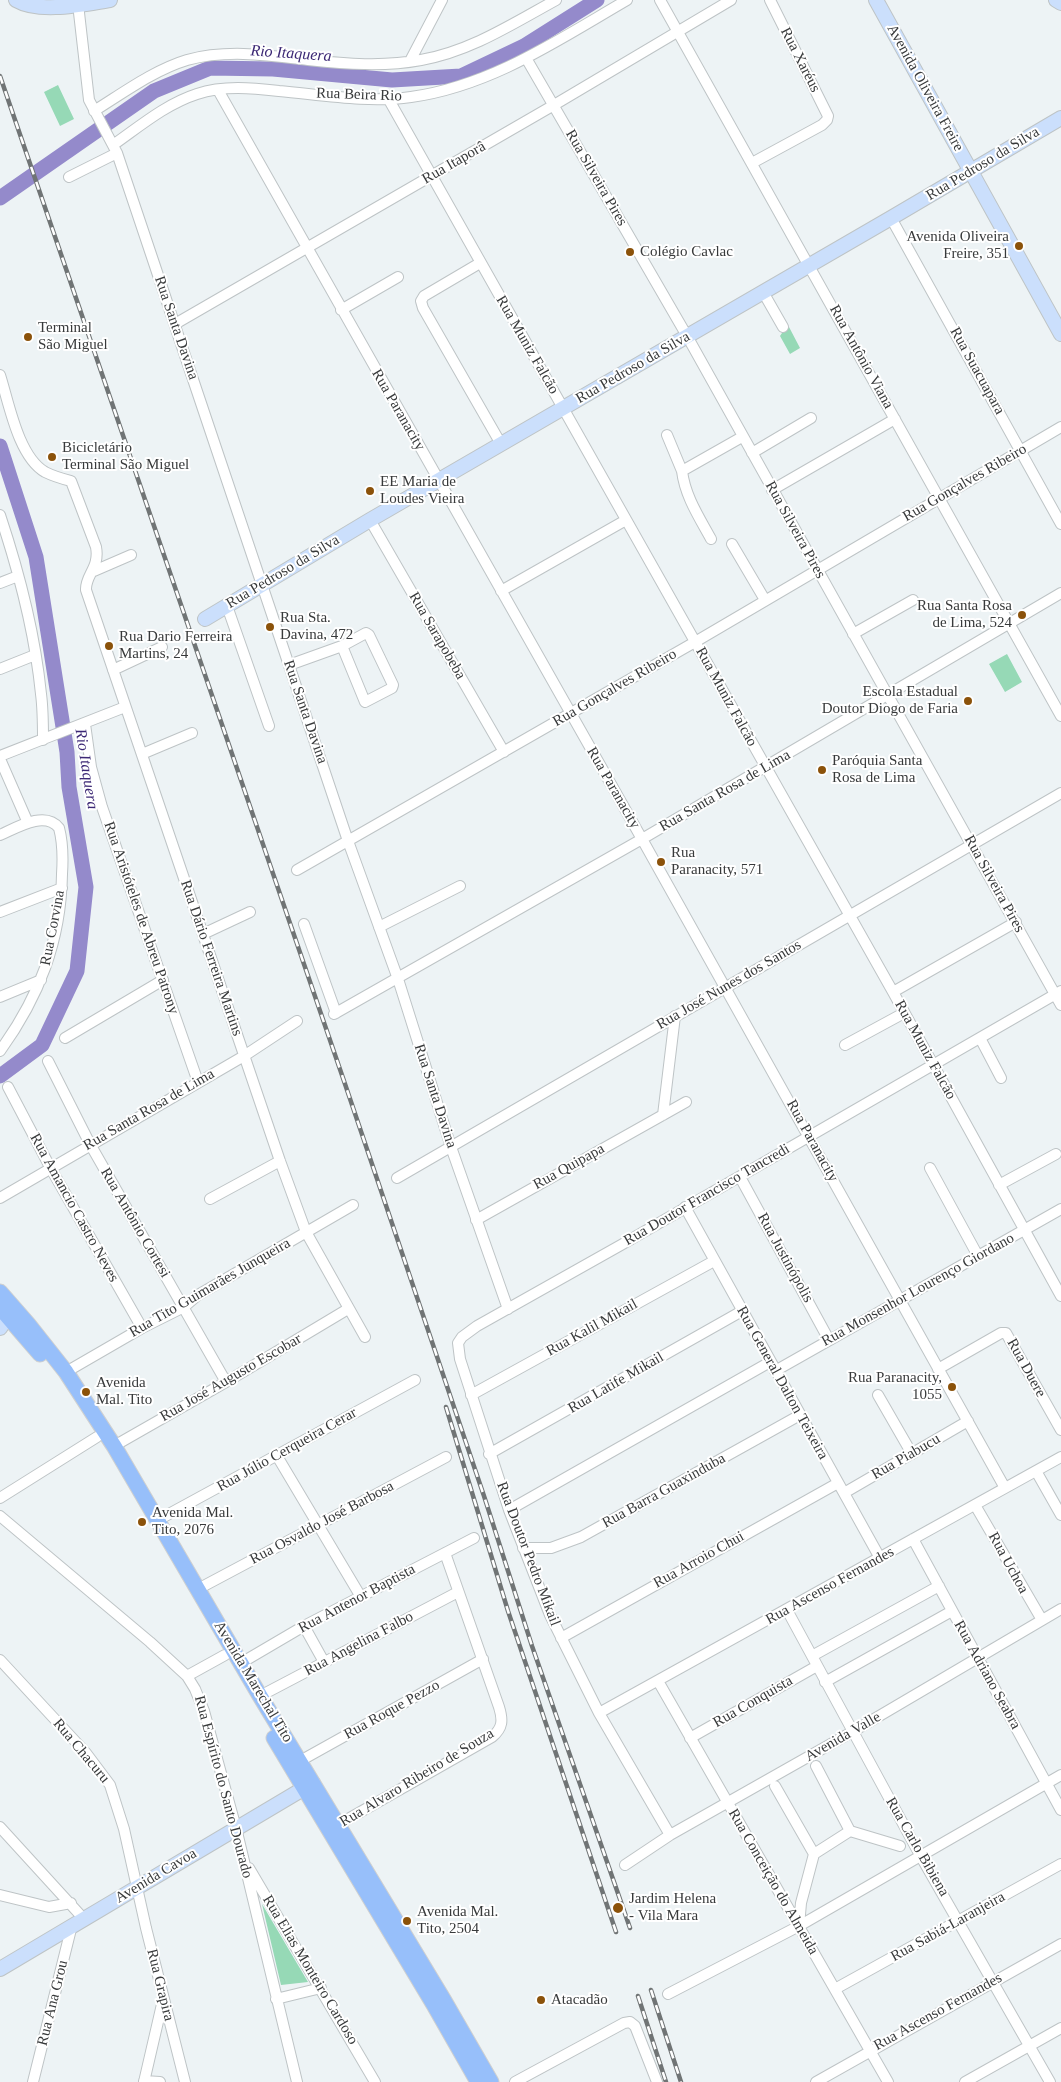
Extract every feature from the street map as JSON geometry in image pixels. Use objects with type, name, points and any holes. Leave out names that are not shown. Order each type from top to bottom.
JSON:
[{"type":"main road","name":"Avenida Marechal Tito","points":[[0,1292],[66,1372],[114,1446],[300,1761],[309,1786]]},
{"type":"main road","name":"Avenida Marechal Tito","points":[[3,1317],[57,1375],[97,1437],[225,1655],[309,1786],[491,2082]]},
{"type":"main road","name":"Avenida Marechal Tito","points":[[334,1828],[478,2082]]},
{"type":"street","points":[[16,0],[34,6],[110,0]]},
{"type":"street","points":[[410,62],[442,0]]},
{"type":"street","points":[[96,114],[177,63],[236,53],[360,64],[410,62],[443,55],[480,42],[556,0]]},
{"type":"street","name":"Rua Beira Rio","points":[[69,177],[168,107],[198,94],[218,90],[258,89],[389,100],[455,88],[526,58],[627,0]]},
{"type":"street","name":"Rua Antônio Viana","points":[[660,0],[810,264],[1061,716]]},
{"type":"street","name":"Rua Itaporâ","points":[[175,324],[554,105],[731,0]]},
{"type":"street","name":"Rua Xaréus","points":[[752,163],[818,128],[827,120],[825,108],[770,0]]},
{"type":"street","name":"Avenida Oliveira Freire","points":[[876,0],[1061,334]]},
{"type":"street","points":[[1056,0],[1061,3]]},
{"type":"street","name":"Rua Santa Davina","points":[[78,4],[86,84],[96,114],[113,145],[175,324],[348,841],[398,979],[476,1220],[508,1309]]},
{"type":"street","name":"Rua Silveira Pires","points":[[526,58],[687,336],[853,634],[1058,993],[1061,1005]]},
{"type":"street","name":"Rua Paranacity","points":[[218,90],[726,987],[1005,1488]]},
{"type":"street","name":"Rua Muniz Falcão","points":[[389,100],[766,767],[1061,1296]]},
{"type":"street","name":"Rua Pedroso da Silva","points":[[205,619],[438,480],[1061,118]]},
{"type":"street","name":"Rua Suacuapara","points":[[891,218],[1061,524]]},
{"type":"street","points":[[480,263],[424,296],[421,301],[423,308],[501,444]]},
{"type":"street","points":[[342,310],[398,277]]},
{"type":"street","points":[[763,292],[783,326]]},
{"type":"street","name":"Rua Dário Ferreira Martins","points":[[0,375],[17,430],[29,457],[46,473],[71,481],[96,547],[98,558],[94,571],[87,582],[86,590],[280,1161],[306,1232],[365,1337]]},
{"type":"street","points":[[752,453],[811,418]]},
{"type":"street","points":[[772,490],[895,419]]},
{"type":"street","name":"Rua Gonçalves Ribeiro","points":[[296,870],[695,642],[1061,427]]},
{"type":"street","points":[[667,435],[682,471],[684,486],[711,539]]},
{"type":"street","points":[[682,471],[742,437]]},
{"type":"street","points":[[0,515],[18,576],[35,654],[47,739]]},
{"type":"street","name":"Rua Sarapobeba","points":[[370,520],[504,752]]},
{"type":"street","points":[[501,591],[626,520]]},
{"type":"street","points":[[732,544],[765,600]]},
{"type":"street","points":[[94,571],[131,555]]},
{"type":"street","points":[[0,583],[18,576]]},
{"type":"street","name":"Rua Santa Rosa de Lima","points":[[304,924],[335,1014],[642,839],[1061,593]]},
{"type":"street","points":[[853,634],[913,600]]},
{"type":"street","points":[[227,606],[269,726]]},
{"type":"street","points":[[289,665],[342,646],[364,633],[369,635],[393,685],[392,688],[367,702],[364,700],[342,646]]},
{"type":"street","points":[[112,670],[162,647]]},
{"type":"street","points":[[0,669],[35,654]]},
{"type":"street","points":[[0,835],[28,823],[0,758],[125,707]]},
{"type":"street","name":"Rua Aristóteles de Abreu Patrony","points":[[82,726],[102,807],[198,1082]]},
{"type":"street","points":[[142,754],[192,733]]},
{"type":"street","name":"Rua José Nunes dos Santos","points":[[397,1178],[1061,793]]},
{"type":"street","name":"Rua Corvina","points":[[0,1051],[28,1009],[47,965],[54,937],[62,888],[63,857],[59,828],[52,822],[37,821],[28,823]]},
{"type":"street","points":[[380,927],[460,886]]},
{"type":"street","points":[[0,912],[62,888]]},
{"type":"street","points":[[203,934],[250,912]]},
{"type":"street","points":[[892,992],[1016,922]]},
{"type":"street","points":[[0,997],[41,980]]},
{"type":"street","points":[[65,1038],[163,980]]},
{"type":"street","name":"Rua Doutor Francisco Tancredi","points":[[508,1309],[1058,993]]},
{"type":"street","points":[[845,1045],[904,1013]]},
{"type":"street","points":[[663,1115],[674,1016]]},
{"type":"street","name":"Rua Santa Rosa de Lima","points":[[1,1195],[244,1056],[297,1021]]},
{"type":"street","points":[[980,1038],[1001,1078]]},
{"type":"street","name":"Rua Antônio Cortesi","points":[[48,1061],[90,1144],[226,1382]]},
{"type":"street","name":"Rua Amancio Castro Neves","points":[[8,1087],[50,1167],[142,1328]]},
{"type":"street","name":"Rua Quipapa","points":[[476,1220],[686,1102]]},
{"type":"street","points":[[999,1185],[1056,1154]]},
{"type":"street","points":[[210,1199],[280,1161]]},
{"type":"street","points":[[930,1168],[978,1256]]},
{"type":"street","name":"Rua Justinópolis","points":[[740,1177],[829,1340]]},
{"type":"street","name":"Rua Tito Guimarães Junqueira","points":[[66,1372],[142,1328],[184,1307],[198,1295],[353,1205]]},
{"type":"street","name":"Rua General Dalton Teixeira","points":[[685,1207],[880,1558]]},
{"type":"street","name":"Rua Monsenhor Lourenço Giordano","points":[[509,1510],[773,1366],[829,1340],[901,1301],[1061,1209]]},
{"type":"street","name":"Rua Kalil Mikail","points":[[470,1395],[714,1261]]},
{"type":"street","name":"Rua José Augusto Escobar","points":[[114,1446],[348,1309]]},
{"type":"street","name":"Rua Doutor Pedro Mikail","points":[[508,1309],[468,1332],[458,1343],[460,1359],[470,1395],[509,1510],[546,1607],[599,1714],[670,1835]]},
{"type":"street","name":"Rua Latife Mikail","points":[[489,1454],[742,1311]]},
{"type":"street","name":"Rua Duere","points":[[938,1369],[1004,1332],[1007,1333],[1061,1430]]},
{"type":"street","name":"Rua Júlio Cerqueira Cerar","points":[[158,1520],[416,1380]]},
{"type":"street","points":[[878,1395],[912,1454]]},
{"type":"street","name":"Rua Barra Guaxinduba","points":[[523,1548],[551,1548],[581,1538],[800,1414]]},
{"type":"street","name":"Rua Piabucu","points":[[844,1493],[968,1421]]},
{"type":"street","points":[[0,1498],[97,1437]]},
{"type":"street","points":[[277,1456],[361,1597]]},
{"type":"street","name":"Rua Osvaldo José Barbosa","points":[[198,1589],[446,1457]]},
{"type":"street","name":"Rua Ascenso Fernandes","points":[[599,1714],[1061,1457]]},
{"type":"street","points":[[1036,1471],[1061,1515]]},
{"type":"street","name":"Rua Arroio Chui","points":[[561,1638],[838,1483]]},
{"type":"street","name":"Rua Uchoa","points":[[975,1505],[1042,1620]]},
{"type":"street","name":"Rua Espírito do Santo Dourado","points":[[0,1516],[142,1635],[187,1676],[196,1689],[204,1711],[244,1859],[297,2082]]},
{"type":"street","name":"Rua Antenor Baptista","points":[[241,1663],[304,1626],[474,1538]]},
{"type":"street","name":"Rua Adriano Seabra","points":[[913,1539],[1061,1810]]},
{"type":"street","name":"Rua Alvaro Ribeiro de Souza","points":[[334,1828],[497,1733],[502,1724],[502,1717],[483,1659],[445,1553]]},
{"type":"street","name":"Rua Conquista","points":[[690,1738],[939,1586]]},
{"type":"street","name":"Rua Angelina Falbo","points":[[260,1696],[458,1592]]},
{"type":"street","name":"Avenida Valle","points":[[625,1865],[670,1835],[852,1732],[1061,1609]]},
{"type":"street","name":"Rua Carlo Bibiena","points":[[787,1610],[920,1855],[1050,2082]]},
{"type":"street","points":[[825,1682],[952,1611]]},
{"type":"street","points":[[304,1626],[324,1662]]},
{"type":"street","points":[[187,1676],[225,1655]]},
{"type":"street","name":"Rua Roque Pezzo","points":[[300,1761],[483,1659]]},
{"type":"street","name":"Rua Chacuru","points":[[0,1660],[86,1753],[110,1785],[124,1829],[136,1888]]},
{"type":"street","name":"Rua Conceição do Almeida","points":[[658,1681],[888,2082]]},
{"type":"street","points":[[816,1766],[850,1831],[900,1846]]},
{"type":"street","points":[[670,1993],[799,1926],[1061,1775]]},
{"type":"street","name":"Avenida Cavoa","points":[[0,1969],[78,1921],[309,1786]]},
{"type":"street","points":[[775,1786],[814,1854]]},
{"type":"street","points":[[0,1827],[71,1903],[78,1921]]},
{"type":"street","points":[[799,1926],[801,1903],[814,1854],[850,1831]]},
{"type":"street","name":"Rua Elias Monteiro Cardoso","points":[[244,1859],[376,2082]]},
{"type":"street","name":"Rua Sabiá-Laranjeira","points":[[835,1988],[960,1922],[1061,1864]]},
{"type":"street","name":"Rua Grapira","points":[[136,1888],[185,2082]]},
{"type":"street","points":[[0,1895],[49,1907],[71,1903]]},
{"type":"street","name":"Rua Ana Grou","points":[[34,2082],[78,1921]]},
{"type":"street","name":"Rua Ascenso Fernandes","points":[[816,2082],[1061,1944]]},
{"type":"street","points":[[276,1999],[321,1988]]},
{"type":"street","points":[[160,2082],[144,2081],[164,1998]]},
{"type":"street","points":[[515,2082],[624,2023],[630,2022],[635,2026],[655,2081]]},
{"type":"street","points":[[965,2082],[1061,2028]]},
{"type":"green space","points":[[58,85],[74,119],[60,126],[44,92]]},
{"type":"green space","points":[[786,327],[789,327],[800,348],[790,354],[780,336]]},
{"type":"green space","points":[[1007,654],[1022,682],[1005,692],[989,664]]},
{"type":"green space","points":[[262,1904],[308,1982],[281,1985]]},
{"type":"waterway","name":"Rio Itaquera","points":[[0,198],[154,91],[210,68],[273,69],[392,80],[461,76],[524,46],[597,0]]},
{"type":"waterway","name":"Rio Itaquera","points":[[0,446],[36,557],[67,752],[69,787],[86,887],[77,971],[42,1045],[0,1076]]},
{"type":"railway","points":[[0,76],[344,1081],[484,1496],[532,1646],[630,1928]]},
{"type":"railway","points":[[446,1407],[508,1611],[616,1932]]},
{"type":"railway","points":[[651,1990],[681,2082]]},
{"type":"railway","points":[[638,1996],[666,2082]]},
{"type":"place","name":"Avenida Oliveira Freire, 351","points":[[1019,246]]},
{"type":"place","name":"Colégio Cavlac","points":[[630,252]]},
{"type":"place","name":"Terminal São Miguel","points":[[28,337]]},
{"type":"place","name":"Bicicletário Terminal São Miguel","points":[[52,457]]},
{"type":"place","name":"EE Maria de Loudes Vieira","points":[[370,491]]},
{"type":"place","name":"Rua Santa Rosa de Lima, 524","points":[[1022,615]]},
{"type":"place","name":"Rua Sta. Davina, 472","points":[[270,627]]},
{"type":"place","name":"Rua Dario Ferreira Martins, 24","points":[[109,646]]},
{"type":"place","name":"Escola Estadual Doutor Diogo de Faria","points":[[968,701]]},
{"type":"place","name":"Paróquia Santa Rosa de Lima","points":[[822,770]]},
{"type":"place","name":"Rua Paranacity, 571","points":[[661,862]]},
{"type":"place","name":"Rua Paranacity, 1055","points":[[952,1387]]},
{"type":"place","name":"Avenida Mal. Tito","points":[[86,1392]]},
{"type":"place","name":"Avenida Mal. Tito, 2076","points":[[142,1522]]},
{"type":"place","name":"Jardim Helena - Vila Mara","points":[[618,1908]]},
{"type":"place","name":"Avenida Mal. Tito, 2504","points":[[407,1921]]},
{"type":"place","name":"Atacadão","points":[[541,2000]]}]
